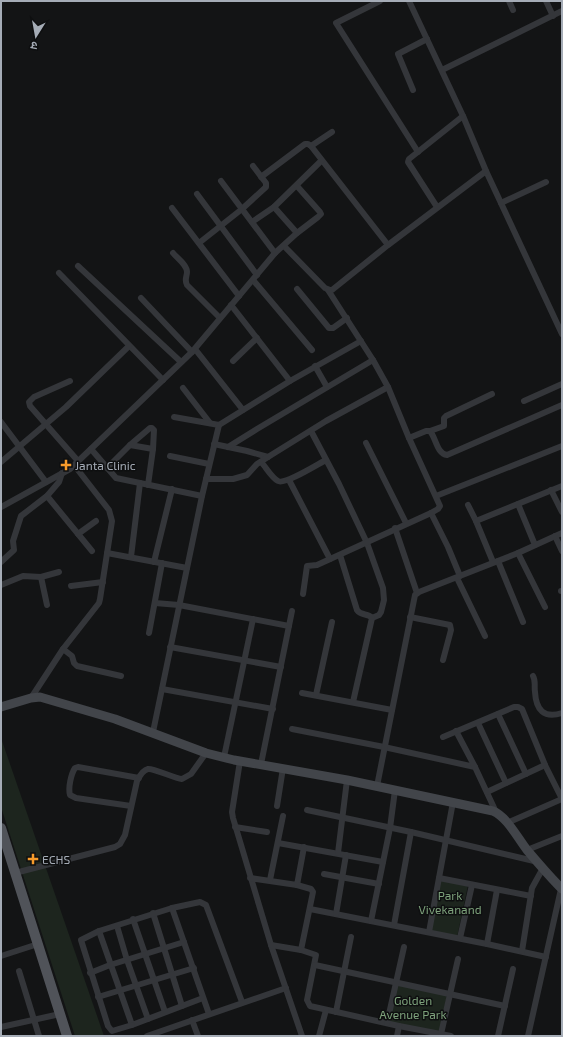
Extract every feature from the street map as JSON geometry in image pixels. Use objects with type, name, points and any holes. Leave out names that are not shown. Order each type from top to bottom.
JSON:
[{"type":"main road","points":[[1,828],[67,1036]]},
{"type":"street","points":[[380,1],[336,23],[418,152]]},
{"type":"street","points":[[409,1],[562,334]]},
{"type":"street","points":[[509,1],[514,10]]},
{"type":"street","points":[[546,1],[553,16]]},
{"type":"street","points":[[442,70],[562,11]]},
{"type":"street","points":[[413,90],[398,54],[427,39]]},
{"type":"street","points":[[437,207],[409,164],[408,160],[463,116]]},
{"type":"street","points":[[311,146],[332,132]]},
{"type":"street","points":[[261,177],[305,144],[308,144],[388,245]]},
{"type":"street","points":[[252,222],[274,207],[322,161]]},
{"type":"street","points":[[199,243],[242,209],[266,187],[266,183],[253,166]]},
{"type":"street","points":[[328,290],[334,289],[388,245],[486,171]]},
{"type":"street","points":[[221,180],[275,253]]},
{"type":"street","points":[[501,203],[546,182]]},
{"type":"street","points":[[1,507],[62,473],[76,463],[193,351],[275,253],[320,214],[297,186]]},
{"type":"street","points":[[197,194],[221,226],[255,277],[312,350]]},
{"type":"street","points":[[274,207],[297,233]]},
{"type":"street","points":[[172,208],[239,296]]},
{"type":"street","points":[[284,246],[328,290],[348,318],[388,387],[440,506],[431,513],[395,528],[367,543],[330,559],[306,567],[303,594]]},
{"type":"street","points":[[173,253],[186,268],[187,272],[185,278],[188,285],[220,318]]},
{"type":"street","points":[[78,266],[181,362]]},
{"type":"street","points":[[59,273],[162,380]]},
{"type":"street","points":[[297,289],[329,328],[333,328],[348,318]]},
{"type":"street","points":[[141,298],[193,351],[243,410]]},
{"type":"street","points":[[231,305],[290,381]]},
{"type":"street","points":[[233,361],[257,338]]},
{"type":"street","points":[[174,417],[218,424],[315,366],[361,341]]},
{"type":"street","points":[[1,462],[66,407],[129,346]]},
{"type":"street","points":[[228,447],[373,360]]},
{"type":"street","points":[[315,366],[327,387]]},
{"type":"street","points":[[31,698],[63,650],[99,603],[112,521],[109,510],[76,463],[30,406],[29,402],[34,397],[70,381]]},
{"type":"street","points":[[524,401],[562,384]]},
{"type":"street","points":[[206,479],[241,478],[261,462],[311,431],[388,387]]},
{"type":"street","points":[[183,388],[210,423]]},
{"type":"street","points":[[409,438],[443,426],[444,418],[446,416],[492,394]]},
{"type":"street","points":[[430,431],[441,452],[447,455],[562,405]]},
{"type":"street","points":[[1,422],[46,482]]},
{"type":"street","points":[[153,732],[218,424]]},
{"type":"street","points":[[107,468],[150,428],[152,428],[154,430],[153,449],[148,485]]},
{"type":"street","points":[[311,431],[367,543],[384,591],[384,600],[381,612],[379,615],[372,618]]},
{"type":"street","points":[[366,443],[406,524]]},
{"type":"street","points":[[214,444],[268,458]]},
{"type":"street","points":[[130,446],[153,449]]},
{"type":"street","points":[[436,496],[562,446]]},
{"type":"street","points":[[91,448],[116,478],[202,496]]},
{"type":"street","points":[[170,456],[209,464]]},
{"type":"street","points":[[261,462],[277,481],[281,482],[289,480],[326,460]]},
{"type":"street","points":[[1,562],[14,550],[13,541],[21,516],[47,496],[59,482],[62,473]]},
{"type":"street","points":[[289,480],[330,559]]},
{"type":"street","points":[[131,557],[140,483]]},
{"type":"street","points":[[476,521],[562,486]]},
{"type":"street","points":[[154,562],[172,489]]},
{"type":"street","points":[[551,490],[562,512]]},
{"type":"street","points":[[47,496],[92,551]]},
{"type":"street","points":[[518,504],[535,545]]},
{"type":"street","points":[[468,505],[523,622]]},
{"type":"street","points":[[431,513],[448,547],[459,577],[485,636]]},
{"type":"street","points":[[78,534],[96,521]]},
{"type":"street","points":[[395,528],[417,593]]},
{"type":"street","points":[[377,786],[410,617],[417,593],[518,553],[562,533]]},
{"type":"street","points":[[555,536],[562,550]]},
{"type":"street","points":[[107,553],[187,568]]},
{"type":"street","points":[[518,553],[545,607]]},
{"type":"street","points":[[340,555],[357,610],[360,614],[370,615],[372,618]]},
{"type":"street","points":[[149,633],[162,563]]},
{"type":"street","points":[[1,585],[23,576],[41,577],[59,572]]},
{"type":"street","points":[[41,577],[47,605]]},
{"type":"street","points":[[71,586],[103,582]]},
{"type":"street","points":[[155,603],[179,605],[289,626]]},
{"type":"street","points":[[261,764],[282,667],[292,611]]},
{"type":"street","points":[[410,617],[450,625],[451,630],[443,660]]},
{"type":"street","points":[[353,702],[372,618]]},
{"type":"street","points":[[224,757],[252,619]]},
{"type":"street","points":[[316,695],[332,622]]},
{"type":"street","points":[[170,647],[282,667]]},
{"type":"street","points":[[63,650],[72,656],[74,663],[77,666],[121,676]]},
{"type":"street","points":[[533,676],[535,681],[536,699],[542,712],[549,716],[561,715]]},
{"type":"street","points":[[162,689],[273,709]]},
{"type":"street","points":[[302,693],[392,710]]},
{"type":"street","points":[[1,707],[31,698],[40,697],[115,719],[206,753],[240,761],[377,786],[496,812]]},
{"type":"street","points":[[443,737],[514,707],[522,709],[545,764],[562,799],[507,823]]},
{"type":"street","points":[[498,714],[526,774]]},
{"type":"street","points":[[478,723],[506,783]]},
{"type":"street","points":[[292,729],[475,767]]},
{"type":"street","points":[[456,732],[475,767],[496,812],[507,823],[543,868],[558,879],[562,889],[528,1036]]},
{"type":"street","points":[[15,872],[115,847],[120,844],[123,839],[139,778],[148,769],[178,778],[184,778],[194,770],[206,753]]},
{"type":"street","points":[[240,761],[232,812],[235,827],[250,878],[302,1036]]},
{"type":"street","points":[[487,792],[545,764]]},
{"type":"street","points":[[131,806],[76,798],[70,795],[69,791],[73,772],[75,768],[78,767],[139,778]]},
{"type":"street","points":[[277,806],[283,768]]},
{"type":"street","points":[[338,853],[347,780]]},
{"type":"street","points":[[372,921],[390,828],[395,790]]},
{"type":"street","points":[[429,932],[453,802]]},
{"type":"street","points":[[307,810],[411,832],[534,861],[536,860]]},
{"type":"street","points":[[270,880],[283,816]]},
{"type":"street","points":[[235,827],[267,832]]},
{"type":"street","points":[[394,925],[411,832]]},
{"type":"street","points":[[528,850],[562,836]]},
{"type":"street","points":[[278,843],[383,862]]},
{"type":"street","points":[[297,885],[304,847]]},
{"type":"street","points":[[336,914],[346,855]]},
{"type":"street","points":[[522,951],[533,884],[543,868]]},
{"type":"street","points":[[324,874],[379,884]]},
{"type":"street","points":[[250,878],[297,885],[312,890],[313,895],[301,950]]},
{"type":"street","points":[[439,878],[531,896]]},
{"type":"street","points":[[460,938],[472,885]]},
{"type":"street","points":[[487,944],[497,890]]},
{"type":"street","points":[[203,998],[112,1031],[108,1026],[90,973],[81,940],[99,931],[153,913],[200,902],[206,906],[242,1002]]},
{"type":"street","points":[[172,908],[209,1014]]},
{"type":"street","points":[[310,909],[546,956]]},
{"type":"street","points":[[153,913],[182,1006]]},
{"type":"street","points":[[133,920],[165,1012]]},
{"type":"street","points":[[117,926],[127,960],[148,1019]]},
{"type":"street","points":[[99,931],[132,1025]]},
{"type":"street","points":[[336,1012],[351,937]]},
{"type":"street","points":[[90,973],[110,965],[184,942]]},
{"type":"street","points":[[1,956],[38,944]]},
{"type":"street","points":[[272,945],[301,950],[316,955],[307,1000],[310,1006],[451,1036]]},
{"type":"street","points":[[387,1023],[404,947]]},
{"type":"street","points":[[441,1034],[458,959]]},
{"type":"street","points":[[315,965],[505,1006]]},
{"type":"street","points":[[98,996],[194,968]]},
{"type":"street","points":[[498,1036],[513,969]]},
{"type":"street","points":[[19,971],[38,1036]]},
{"type":"street","points":[[147,1036],[286,988]]},
{"type":"street","points":[[319,1036],[326,1010]]},
{"type":"street","points":[[1,1027],[60,1014]]},
{"type":"street","points":[[192,1020],[198,1036]]},
{"type":"street","points":[[397,1036],[399,1026]]},
{"type":"green space","points":[[1,738],[104,1036],[75,1036],[1,807]]},
{"type":"green space","name":"Park Vivekanand","points":[[439,879],[468,885],[457,937],[429,932]]},
{"type":"green space","name":"Golden Avenue Park","points":[[396,983],[447,994],[441,1033],[387,1022]]},
{"type":"place","name":"Janta Clinic","points":[[66,465]]},
{"type":"place","name":"ECHS","points":[[33,859]]}]
